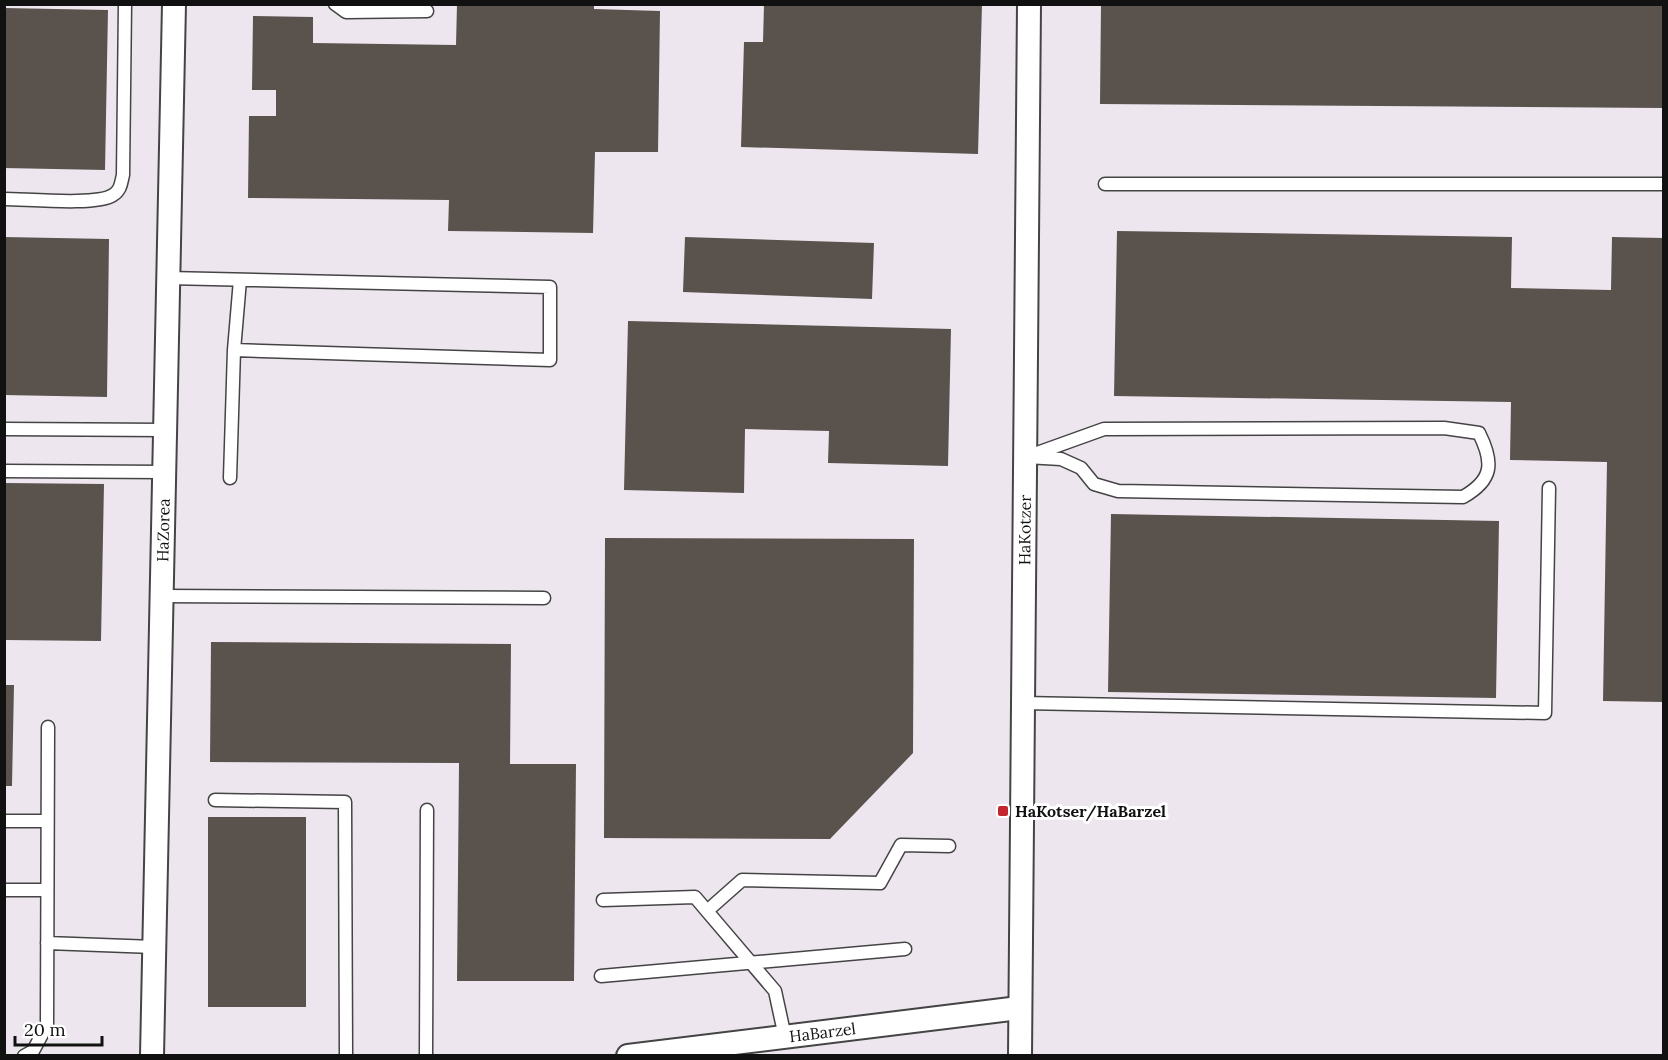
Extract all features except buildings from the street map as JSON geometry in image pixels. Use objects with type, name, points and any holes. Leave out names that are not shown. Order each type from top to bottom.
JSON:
[{"type":"street","name":"HaZorea","points":[[152,1056],[174,4]]},
{"type":"street","name":"HaKotzer","points":[[1020,1056],[1029,4]]},
{"type":"street","name":"HaBarzel","points":[[628,1056],[1019,1008]]},
{"type":"lane","points":[[4,199],[94,200],[112,196],[120,189],[123,175],[125,4]]},
{"type":"lane","points":[[335,4],[346,12],[427,11]]},
{"type":"lane","points":[[1105,184],[1664,184]]},
{"type":"lane","points":[[168,278],[550,287],[550,360],[234,350]]},
{"type":"lane","points":[[230,478],[234,350],[240,280]]},
{"type":"lane","points":[[1444,428],[1479,433],[1488,451],[1488,474],[1478,489],[1463,497],[1118,491],[1094,484],[1081,468],[1061,459],[1026,457],[1104,429],[1444,428]]},
{"type":"lane","points":[[4,429],[165,430]]},
{"type":"lane","points":[[4,471],[164,472]]},
{"type":"lane","points":[[1022,703],[1545,713],[1549,488]]},
{"type":"lane","points":[[162,596],[544,598]]},
{"type":"lane","points":[[24,1056],[33,1051],[47,1025],[48,727]]},
{"type":"lane","points":[[215,800],[345,802],[346,1056]]},
{"type":"lane","points":[[426,1056],[427,810]]},
{"type":"lane","points":[[4,821],[47,821]]},
{"type":"lane","points":[[707,911],[742,880],[880,882],[901,845],[949,846]]},
{"type":"lane","points":[[4,890],[47,890]]},
{"type":"lane","points":[[603,900],[695,897],[775,991],[785,1036]]},
{"type":"lane","points":[[47,943],[154,947]]},
{"type":"lane","points":[[601,976],[905,949]]},
{"type":"shaded area","points":[[5,5],[1663,5],[1663,1055],[5,1055]]},
{"type":"place","name":"HaKotser/HaBarzel","points":[[1003,811]]}]
